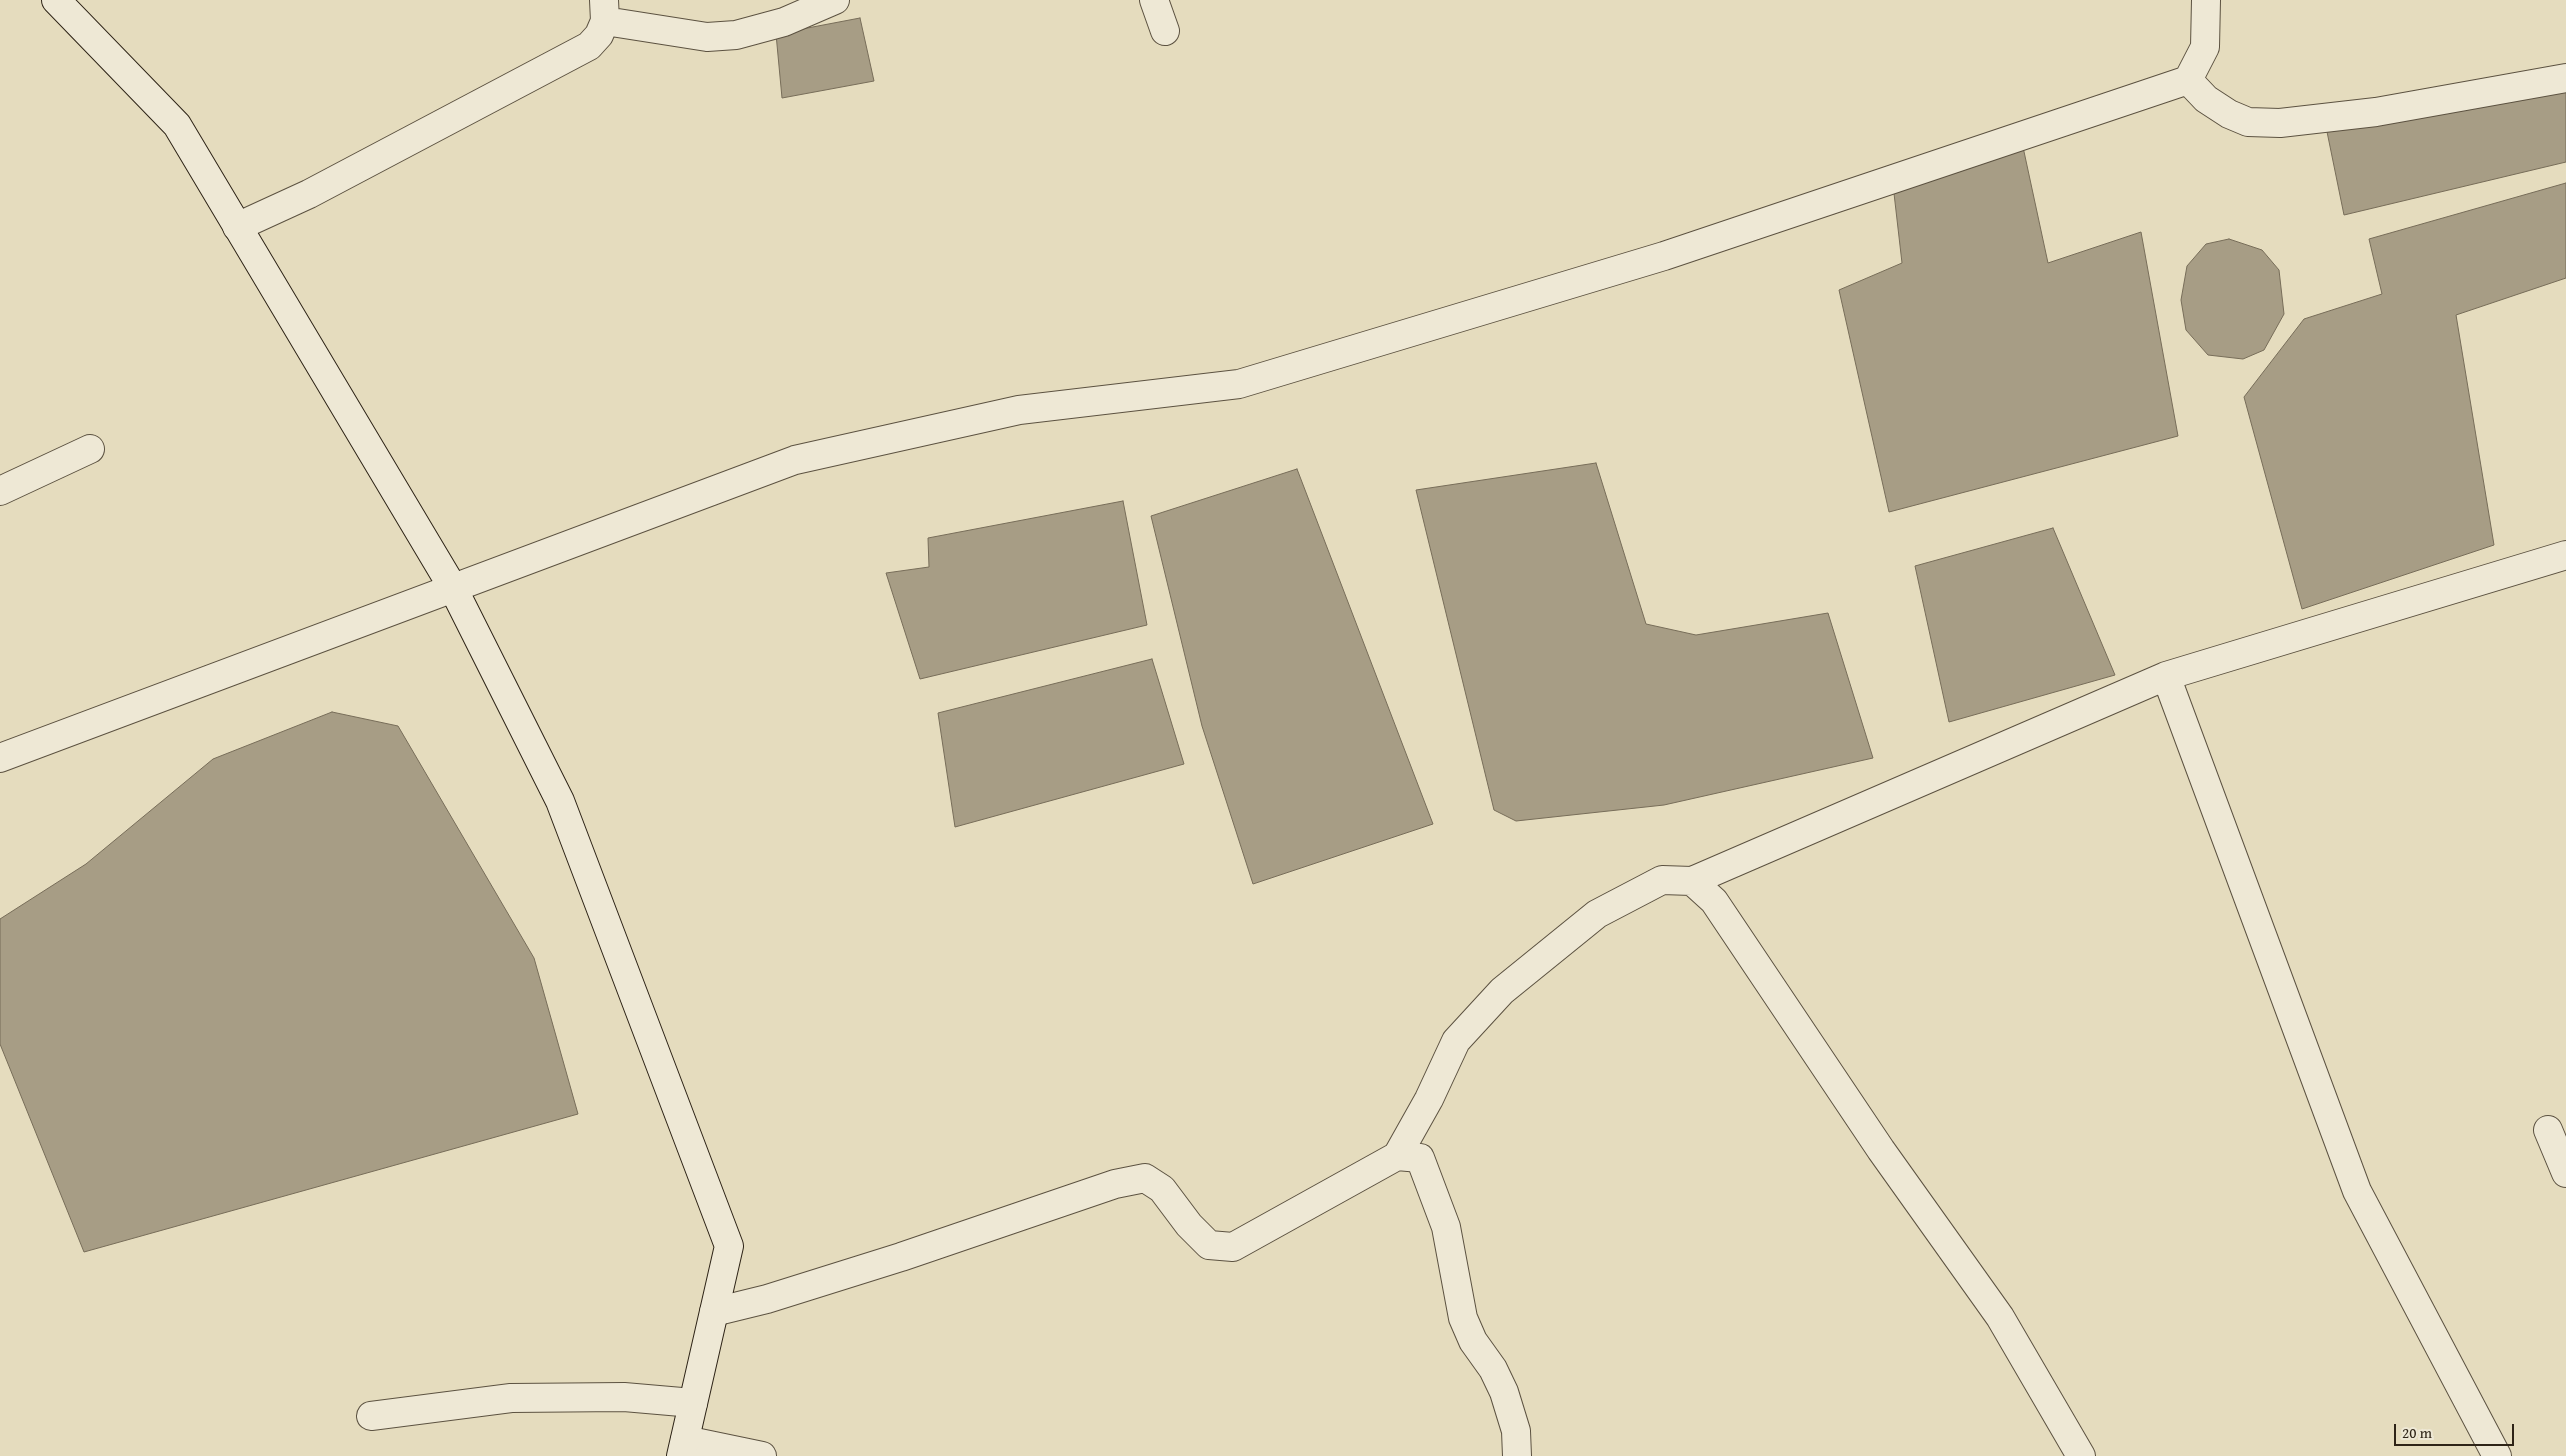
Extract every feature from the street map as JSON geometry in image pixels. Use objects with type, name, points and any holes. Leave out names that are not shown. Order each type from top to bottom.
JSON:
[{"type":"street","points":[[56,0],[177,125],[452,588],[560,801],[729,1246],[683,1448],[762,1456]]},
{"type":"street","points":[[237,228],[309,194],[589,46],[599,35],[605,10],[707,37],[736,35],[784,22],[835,0]]},
{"type":"street","points":[[1154,0],[1165,31]]},
{"type":"street","points":[[0,758],[795,460],[1019,410],[1239,384],[1664,256],[2188,80],[2205,47],[2206,0]]},
{"type":"street","points":[[2188,80],[2206,99],[2229,114],[2248,122],[2280,123],[2376,112],[2566,78]]},
{"type":"street","points":[[0,491],[90,449]]},
{"type":"street","points":[[714,1312],[767,1300],[901,1257],[1115,1184],[1144,1178],[1162,1189],[1189,1225],[1209,1245],[1233,1247],[1397,1156],[1429,1099],[1456,1041],[1502,992],[1596,914],[1662,880],[1692,881],[2166,676],[2566,555]]},
{"type":"street","points":[[2166,676],[2357,1191],[2497,1456]]},
{"type":"street","points":[[1692,881],[1714,901],[1880,1150],[2000,1318],[2081,1456]]},
{"type":"street","points":[[2548,1130],[2566,1173]]},
{"type":"street","points":[[1397,1156],[1420,1158],[1428,1176],[1446,1227],[1463,1318],[1473,1342],[1493,1369],[1504,1392],[1516,1432],[1517,1456]]},
{"type":"street","points":[[371,1416],[511,1398],[624,1397],[693,1403]]},
{"type":"shaded area","points":[[860,18],[874,81],[782,98],[776,34]]},
{"type":"shaded area","points":[[2566,73],[2566,162],[2344,215],[2324,117]]},
{"type":"shaded area","points":[[2020,133],[2048,263],[2141,232],[2178,436],[1889,512],[1839,290],[1902,263],[1892,176]]},
{"type":"shaded area","points":[[2566,183],[2566,278],[2456,315],[2494,545],[2302,609],[2244,397],[2304,319],[2382,294],[2369,239]]},
{"type":"shaded area","points":[[2229,239],[2262,250],[2279,270],[2284,314],[2264,350],[2243,359],[2208,355],[2186,330],[2181,300],[2187,266],[2206,244]]},
{"type":"shaded area","points":[[1596,463],[1646,624],[1696,635],[1828,613],[1873,758],[1664,805],[1516,821],[1494,810],[1416,490]]},
{"type":"shaded area","points":[[1297,469],[1433,824],[1253,884],[1202,726],[1151,516]]},
{"type":"shaded area","points":[[1123,501],[1147,625],[920,679],[886,573],[929,567],[928,538]]},
{"type":"shaded area","points":[[2053,528],[2115,675],[1949,722],[1915,566]]},
{"type":"shaded area","points":[[1152,659],[1184,764],[955,827],[938,713]]},
{"type":"shaded area","points":[[332,712],[398,726],[534,958],[578,1114],[84,1252],[0,1044],[0,919],[86,864],[213,759]]}]
